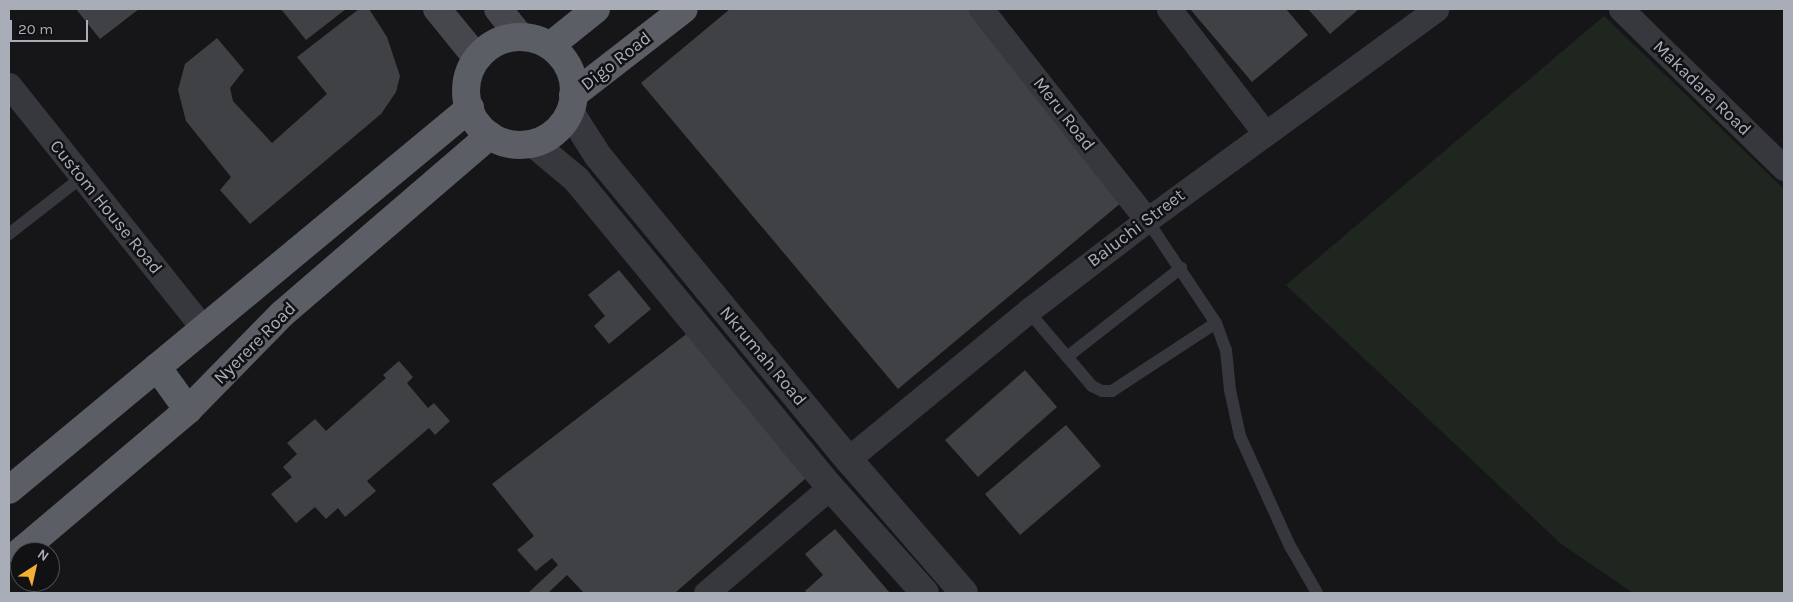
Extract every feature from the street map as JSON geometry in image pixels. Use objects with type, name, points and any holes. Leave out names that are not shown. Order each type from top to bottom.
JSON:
[{"type":"highway","points":[[550,46],[596,9]]},
{"type":"highway","name":"Digo Road","points":[[572,103],[684,9]]},
{"type":"highway","points":[[520,36],[537,39],[550,46],[567,63],[574,84],[572,103],[559,128],[534,144],[518,146],[490,135],[470,108],[466,90],[470,72],[477,58],[503,39],[520,36]]},
{"type":"highway","points":[[9,490],[470,108]]},
{"type":"highway","name":"Nyerere Road","points":[[32,542],[188,410],[282,314],[490,135]]},
{"type":"highway","points":[[258,282],[282,314]]},
{"type":"highway","points":[[157,367],[188,410]]},
{"type":"main road","points":[[437,9],[477,58]]},
{"type":"main road","points":[[498,9],[520,36]]},
{"type":"street","name":"Meru Road","points":[[981,9],[1147,220]]},
{"type":"street","points":[[1170,9],[1265,133]]},
{"type":"street","name":"Baluchi Street","points":[[848,460],[1028,311],[1147,220],[1437,9]]},
{"type":"street","name":"Makadara Road","points":[[1620,9],[1784,168]]},
{"type":"street","name":"Custom House Road","points":[[9,85],[203,328]]},
{"type":"street","name":"Nkrumah Road","points":[[572,103],[598,156],[848,460],[964,593]]},
{"type":"street","name":"Nkrumah Road","points":[[534,144],[576,179],[830,487],[925,593]]},
{"type":"street","points":[[706,593],[830,487]]},
{"type":"lane","points":[[9,234],[82,177]]},
{"type":"lane","points":[[1147,220],[1181,268],[1216,323],[1226,350],[1230,390],[1240,436],[1290,546],[1317,593]]},
{"type":"lane","points":[[1067,358],[1181,268]]},
{"type":"lane","points":[[1028,311],[1092,386],[1112,391],[1216,323]]},
{"type":"shaded area","points":[[1604,16],[1784,189],[1784,593],[1633,593],[1560,543],[1286,285]]},
{"type":"building","points":[[76,9],[139,9],[100,39]]},
{"type":"building","points":[[281,9],[346,9],[306,40]]},
{"type":"building","points":[[359,9],[369,9],[387,37],[400,76],[396,92],[381,114],[250,224],[220,190],[231,177],[186,121],[178,90],[185,64],[217,38],[244,70],[230,88],[233,101],[272,143],[327,94],[297,57]]},
{"type":"building","points":[[730,9],[970,9],[1128,197],[898,389],[641,83]]},
{"type":"building","points":[[1190,9],[1286,9],[1308,35],[1252,82]]},
{"type":"building","points":[[1308,9],[1359,9],[1330,34]]},
{"type":"building","points":[[619,270],[651,309],[609,344],[594,326],[605,316],[588,295]]},
{"type":"building","points":[[689,332],[813,472],[675,593],[584,593],[567,575],[548,593],[528,593],[558,565],[552,558],[536,571],[517,550],[534,536],[492,484]]},
{"type":"building","points":[[399,361],[413,377],[407,383],[428,408],[434,403],[450,421],[435,435],[429,428],[367,481],[376,491],[345,517],[338,508],[326,519],[315,507],[296,523],[271,494],[292,477],[283,467],[297,454],[287,443],[315,419],[326,431],[386,378],[383,375]]},
{"type":"building","points":[[1025,370],[1057,407],[978,477],[945,440]]},
{"type":"building","points":[[1066,425],[1101,466],[1020,535],[985,494]]},
{"type":"building","points":[[835,529],[890,593],[807,593],[805,591],[823,575],[805,554]]}]
